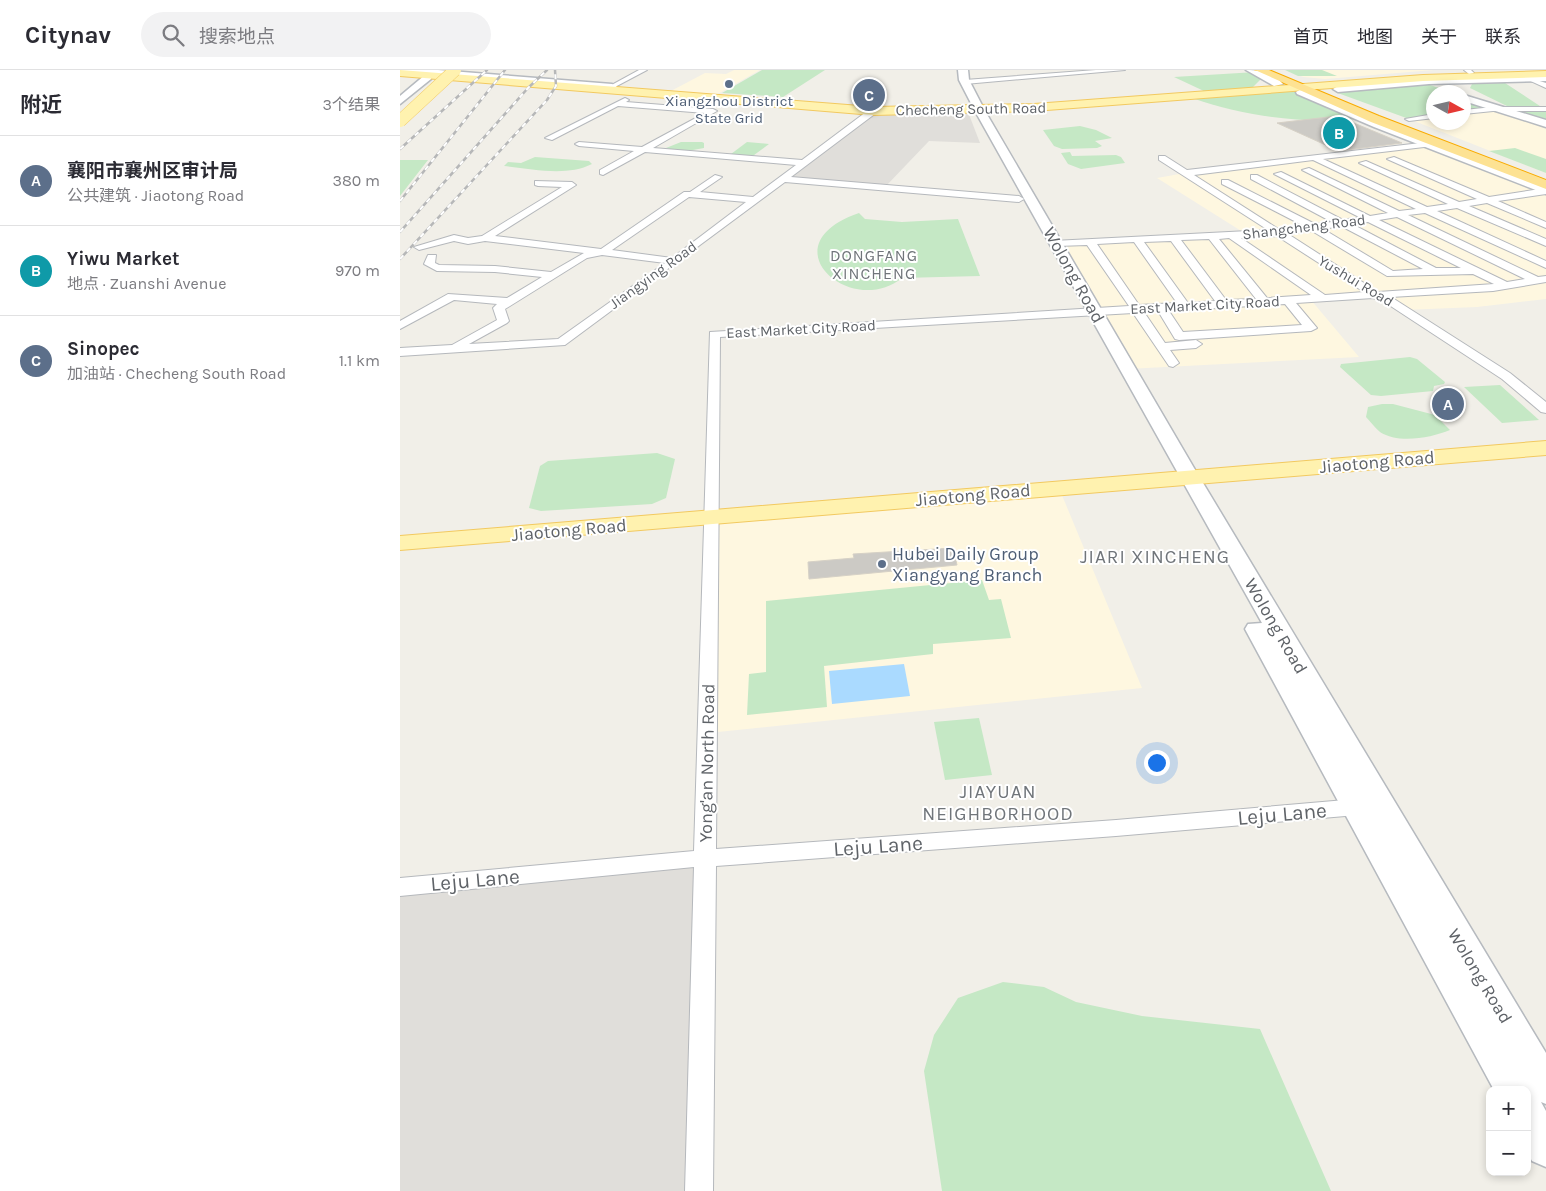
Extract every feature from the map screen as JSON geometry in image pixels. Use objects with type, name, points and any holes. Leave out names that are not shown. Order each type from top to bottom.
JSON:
[{"type":"highway","points":[[1260,70],[1436,139],[1546,186]]},
{"type":"highway","points":[[1294,83],[1338,93],[1401,118],[1436,139],[1504,160],[1546,179]]},
{"type":"main road","points":[[400,121],[455,70]]},
{"type":"main road","points":[[954,70],[956,80],[975,110]]},
{"type":"main road","points":[[963,70],[965,82],[975,110]]},
{"type":"main road","points":[[1251,70],[1274,80],[1294,83],[1454,70]]},
{"type":"main road","name":"Checheng South Road","points":[[401,72],[876,108],[975,110]]},
{"type":"main road","name":"Checheng South Road","points":[[401,72],[435,73],[873,111],[1053,108],[1294,83],[1357,82]]},
{"type":"main road","points":[[1338,93],[1357,82],[1469,72],[1546,75]]},
{"type":"main road","points":[[435,73],[636,94],[652,92]]},
{"type":"main road","points":[[400,107],[435,73]]},
{"type":"main road","points":[[400,101],[435,73],[611,86],[652,92]]},
{"type":"main road","points":[[1357,82],[1508,74],[1546,75]]},
{"type":"main road","points":[[1338,93],[1422,82],[1546,75]]},
{"type":"main road","points":[[1422,82],[1430,85]]},
{"type":"main road","points":[[1294,83],[1374,116]]},
{"type":"main road","points":[[1338,93],[1374,116]]},
{"type":"main road","points":[[1471,101],[1546,124]]},
{"type":"main road","name":"Wolong Road","points":[[975,110],[1019,199],[1088,312],[1179,474],[1357,807],[1512,1086]]},
{"type":"main road","name":"Wolong Road","points":[[975,110],[1057,242],[1088,312]]},
{"type":"main road","points":[[1436,139],[1546,190]]},
{"type":"main road","points":[[1504,160],[1546,173]]},
{"type":"main road","name":"Jiaotong Road","points":[[400,532],[971,494],[1546,437]]},
{"type":"main road","name":"Jiaotong Road","points":[[1179,474],[1546,448]]},
{"type":"main road","name":"Wolong Road","points":[[1179,474],[1546,1087]]},
{"type":"main road","name":"Jiaotong Road","points":[[400,543],[712,512]]},
{"type":"main road","points":[[1531,1121],[1546,1148]]},
{"type":"street","points":[[611,86],[644,70]]},
{"type":"street","points":[[965,82],[1122,70]]},
{"type":"street","points":[[1526,77],[1546,86]]},
{"type":"street","points":[[549,138],[636,94]]},
{"type":"street","points":[[603,172],[713,111],[616,104]]},
{"type":"street","points":[[1471,111],[1546,108]]},
{"type":"street","name":"Jiangying Road","points":[[400,352],[561,342],[674,261],[873,111]]},
{"type":"street","points":[[1401,118],[1426,116]]},
{"type":"street","points":[[1185,173],[1436,139]]},
{"type":"street","points":[[579,144],[804,163]]},
{"type":"street","points":[[1203,185],[1414,156]]},
{"type":"street","points":[[1312,157],[1546,265]]},
{"type":"street","name":"Yushui Road","points":[[1162,158],[1506,376],[1546,409]]},
{"type":"street","points":[[1391,159],[1546,225]]},
{"type":"street","points":[[1356,164],[1459,204],[1546,243]]},
{"type":"street","points":[[1306,170],[1542,280]]},
{"type":"street","points":[[1278,174],[1506,286]]},
{"type":"street","points":[[692,194],[718,177]]},
{"type":"street","points":[[1254,178],[1434,271]]},
{"type":"street","points":[[783,179],[1019,199]]},
{"type":"street","points":[[1225,182],[1313,228],[1391,274]]},
{"type":"street","points":[[486,238],[572,185],[538,183]]},
{"type":"street","name":"Shangcheng Road","points":[[1057,242],[1278,233],[1546,190]]},
{"type":"street","points":[[451,348],[503,321],[500,308],[509,302],[584,256],[603,252],[687,194],[755,200]]},
{"type":"street","points":[[1212,236],[1264,302]]},
{"type":"street","points":[[1232,236],[1324,299]]},
{"type":"street","points":[[419,247],[454,238],[468,241],[486,238],[674,261]]},
{"type":"street","points":[[1174,238],[1223,304]]},
{"type":"street","points":[[1137,239],[1186,306]]},
{"type":"street","points":[[1090,241],[1173,363]]},
{"type":"street","points":[[1531,258],[1546,255]]},
{"type":"street","points":[[432,257],[429,264],[437,268],[494,269],[552,275]]},
{"type":"street","points":[[1349,278],[1434,271],[1474,271]]},
{"type":"street","name":"East Market City Road","points":[[714,334],[1377,296],[1506,286],[1542,280]]},
{"type":"street","points":[[400,326],[452,296],[509,302]]},
{"type":"street","points":[[1160,307],[1179,336],[1311,328],[1289,300]]},
{"type":"street","name":"Yong'an North Road","points":[[699,1191],[714,334]]},
{"type":"street","points":[[1162,347],[1323,336]]},
{"type":"street","name":"Leju Lane","points":[[400,887],[706,858],[1116,828],[1357,807]]},
{"type":"shaded area","name":"Xiangzhou District State Grid","points":[[734,70],[760,70],[716,95],[669,92],[705,73],[726,74]]},
{"type":"shaded area","points":[[1287,70],[1434,70],[1325,79],[1303,77]]},
{"type":"shaded area","points":[[1493,109],[1546,124],[1546,173],[1437,130],[1471,130],[1471,111]]},
{"type":"shaded area","points":[[874,112],[968,112],[980,143],[929,141],[885,187],[788,179]]},
{"type":"shaded area","points":[[1426,117],[1426,126],[1409,119]]},
{"type":"shaded area","points":[[1427,144],[1546,190],[1546,299],[1477,307],[1404,310],[1377,296],[1311,300],[1359,357],[1127,369],[1057,243],[1246,234],[1157,178]]},
{"type":"shaded area","name":"Hubei Daily Group Xiangyang Branch","points":[[1059,488],[1142,688],[708,733],[712,518]]},
{"type":"shaded area","points":[[706,858],[699,1191],[400,1191],[400,887]]},
{"type":"green space","points":[[762,70],[825,70],[783,97],[722,93]]},
{"type":"green space","points":[[1285,70],[1322,70],[1337,76],[1298,76]]},
{"type":"green space","points":[[1256,72],[1264,76],[1251,89],[1206,92],[1174,77]]},
{"type":"green space","points":[[1422,82],[1430,85],[1426,85],[1426,117],[1409,119],[1335,92],[1338,89]]},
{"type":"green space","points":[[1505,83],[1546,110],[1546,124],[1493,109],[1511,108],[1471,88],[1472,84]]},
{"type":"green space","points":[[1282,91],[1301,92],[1355,119],[1314,120],[1272,117],[1231,110],[1192,98]]},
{"type":"green space","points":[[1471,101],[1493,109],[1471,111]]},
{"type":"green space","points":[[1080,126],[1096,130],[1112,138],[1095,141],[1102,146],[1097,148],[1062,149],[1054,146],[1043,130]]},
{"type":"green space","points":[[681,142],[702,142],[704,143],[704,148],[682,152],[666,148]]},
{"type":"green space","points":[[747,142],[769,144],[750,158],[727,157]]},
{"type":"green space","points":[[1515,148],[1546,159],[1546,173],[1489,151]]},
{"type":"green space","points":[[1070,152],[1072,156],[1116,155],[1121,157],[1125,163],[1081,169],[1068,164],[1061,153]]},
{"type":"green space","points":[[535,157],[589,161],[592,164],[582,168],[560,171],[504,166],[508,162],[521,163]]},
{"type":"green space","points":[[400,160],[428,160],[400,196]]},
{"type":"green space","points":[[859,213],[865,219],[902,222],[958,219],[980,276],[902,278],[882,288],[861,290],[841,284],[826,273],[818,258],[819,242],[832,227]]},
{"type":"green space","points":[[1410,357],[1417,359],[1445,382],[1444,384],[1434,386],[1433,391],[1381,396],[1371,395],[1340,367],[1341,364]]},
{"type":"green space","points":[[1500,385],[1539,420],[1502,423],[1464,387]]},
{"type":"green space","points":[[1393,404],[1435,415],[1450,430],[1424,437],[1405,439],[1387,436],[1380,432],[1366,417],[1368,407]]},
{"type":"green space","points":[[657,453],[675,459],[666,498],[652,504],[541,511],[529,508],[540,466],[548,461]]},
{"type":"green space","points":[[982,580],[989,600],[1001,599],[1011,638],[933,644],[933,654],[824,666],[827,707],[747,715],[749,674],[766,672],[766,601]]},
{"type":"green space","points":[[979,718],[992,775],[945,780],[934,722]]},
{"type":"green space","points":[[1003,982],[1044,987],[1076,1002],[1142,1016],[1260,1029],[1331,1191],[942,1191],[924,1071],[934,1035],[958,998]]},
{"type":"water","points":[[904,664],[910,696],[832,704],[829,671]]},
{"type":"building","points":[[1337,116],[1402,143],[1339,151],[1277,123]]},
{"type":"building","name":"Hubei Daily Group Xiangyang Branch","points":[[953,548],[957,565],[809,579],[808,562],[854,558],[853,554]]},
{"type":"railway","points":[[400,149],[487,70]]},
{"type":"railway","points":[[400,201],[505,70]]},
{"type":"railway","points":[[400,232],[528,88],[547,70]]},
{"type":"railway","points":[[400,259],[547,100],[556,86],[555,70]]},
{"type":"place","name":"Xiangzhou District State Grid","points":[[729,84]]},
{"type":"place","name":"Sinopec","points":[[869,95]]},
{"type":"place","name":"Yiwu Market","points":[[1339,133]]},
{"type":"place","name":"襄阳市襄州区审计局","points":[[1448,404]]},
{"type":"place","name":"Hubei Daily Group Xiangyang Branch","points":[[882,564]]},
{"type":"district","name":"DONGFANG XINCHENG","points":[[874,264]]},
{"type":"district","name":"JIARI XINCHENG","points":[[1155,557]]},
{"type":"district","name":"JIAYUAN NEIGHBORHOOD","points":[[998,803]]}]
